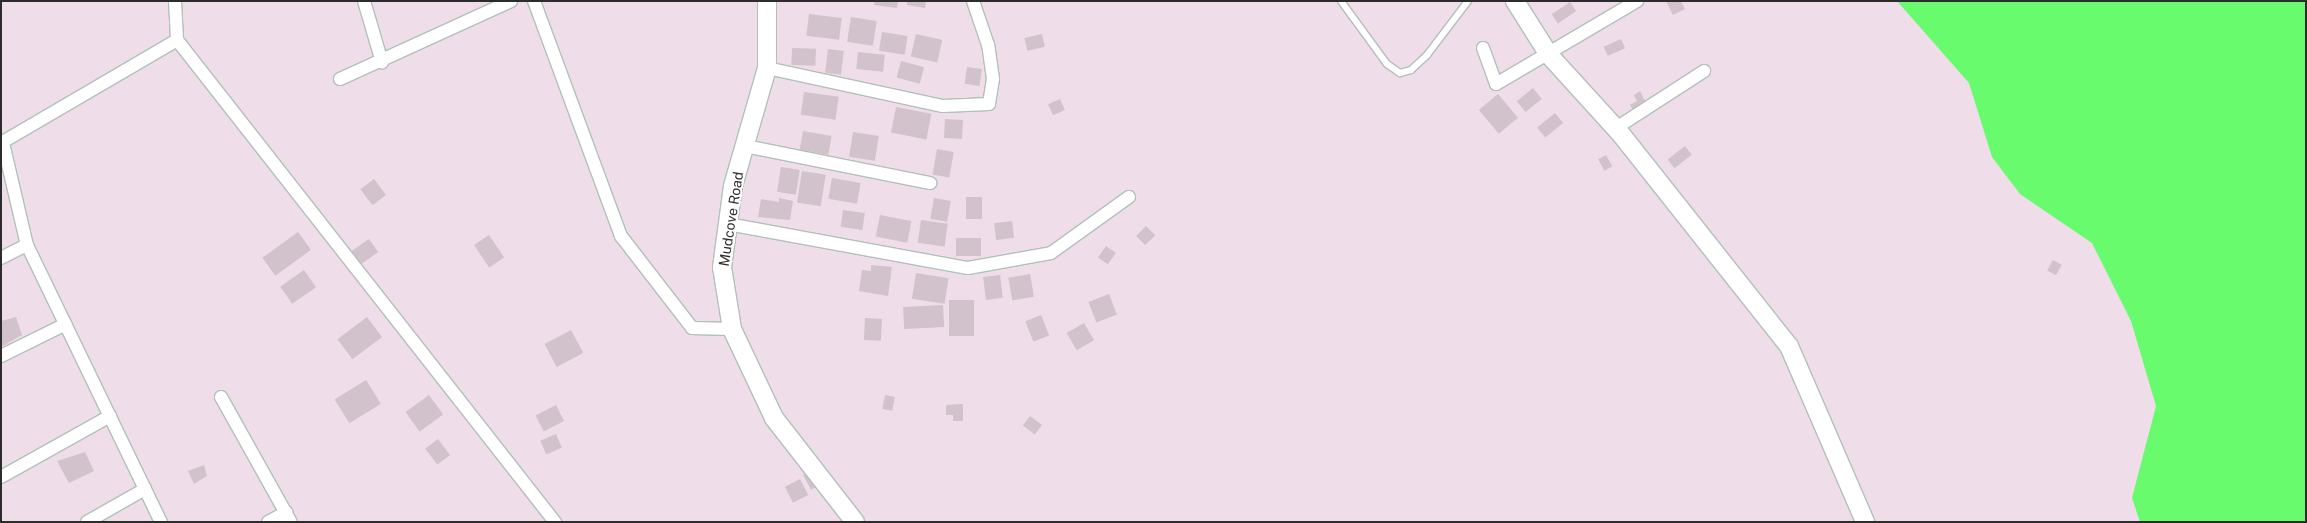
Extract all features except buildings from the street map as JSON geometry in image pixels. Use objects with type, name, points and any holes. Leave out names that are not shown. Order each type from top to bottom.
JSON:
[{"type":"street","points":[[175,1],[177,40],[555,522]]},
{"type":"street","points":[[364,1],[382,62]]},
{"type":"street","points":[[340,79],[382,62],[511,1]]},
{"type":"street","points":[[534,1],[621,236],[692,328],[732,329]]},
{"type":"street","name":"Mudcove Road","points":[[766,1],[767,68],[745,146],[728,224],[722,267],[732,329],[774,418],[855,522]]},
{"type":"street","points":[[767,68],[943,106],[989,104],[993,79],[988,44],[973,1]]},
{"type":"street","points":[[1515,1],[1549,55],[1616,128],[1789,346],[1865,522]]},
{"type":"street","points":[[1484,48],[1496,84],[1549,55],[1637,1]]},
{"type":"street","points":[[161,522],[27,245],[2,143],[177,40]]},
{"type":"street","points":[[1616,128],[1704,71]]},
{"type":"street","points":[[745,146],[930,183]]},
{"type":"street","points":[[728,224],[968,268],[1051,253],[1129,197]]},
{"type":"street","points":[[1,258],[27,245]]},
{"type":"street","points":[[1,356],[66,324]]},
{"type":"street","points":[[221,396],[289,517],[268,522]]},
{"type":"street","points":[[1,476],[110,416]]},
{"type":"street","points":[[87,522],[145,489]]},
{"type":"lane","points":[[1341,1],[1387,64],[1400,73],[1411,70],[1427,55],[1468,1]]},
{"type":"shaded area","points":[[1897,1],[2306,1],[2306,522],[2140,522],[2132,498],[2156,406],[2131,321],[2092,243],[2020,194],[1992,157],[1969,83]]}]
